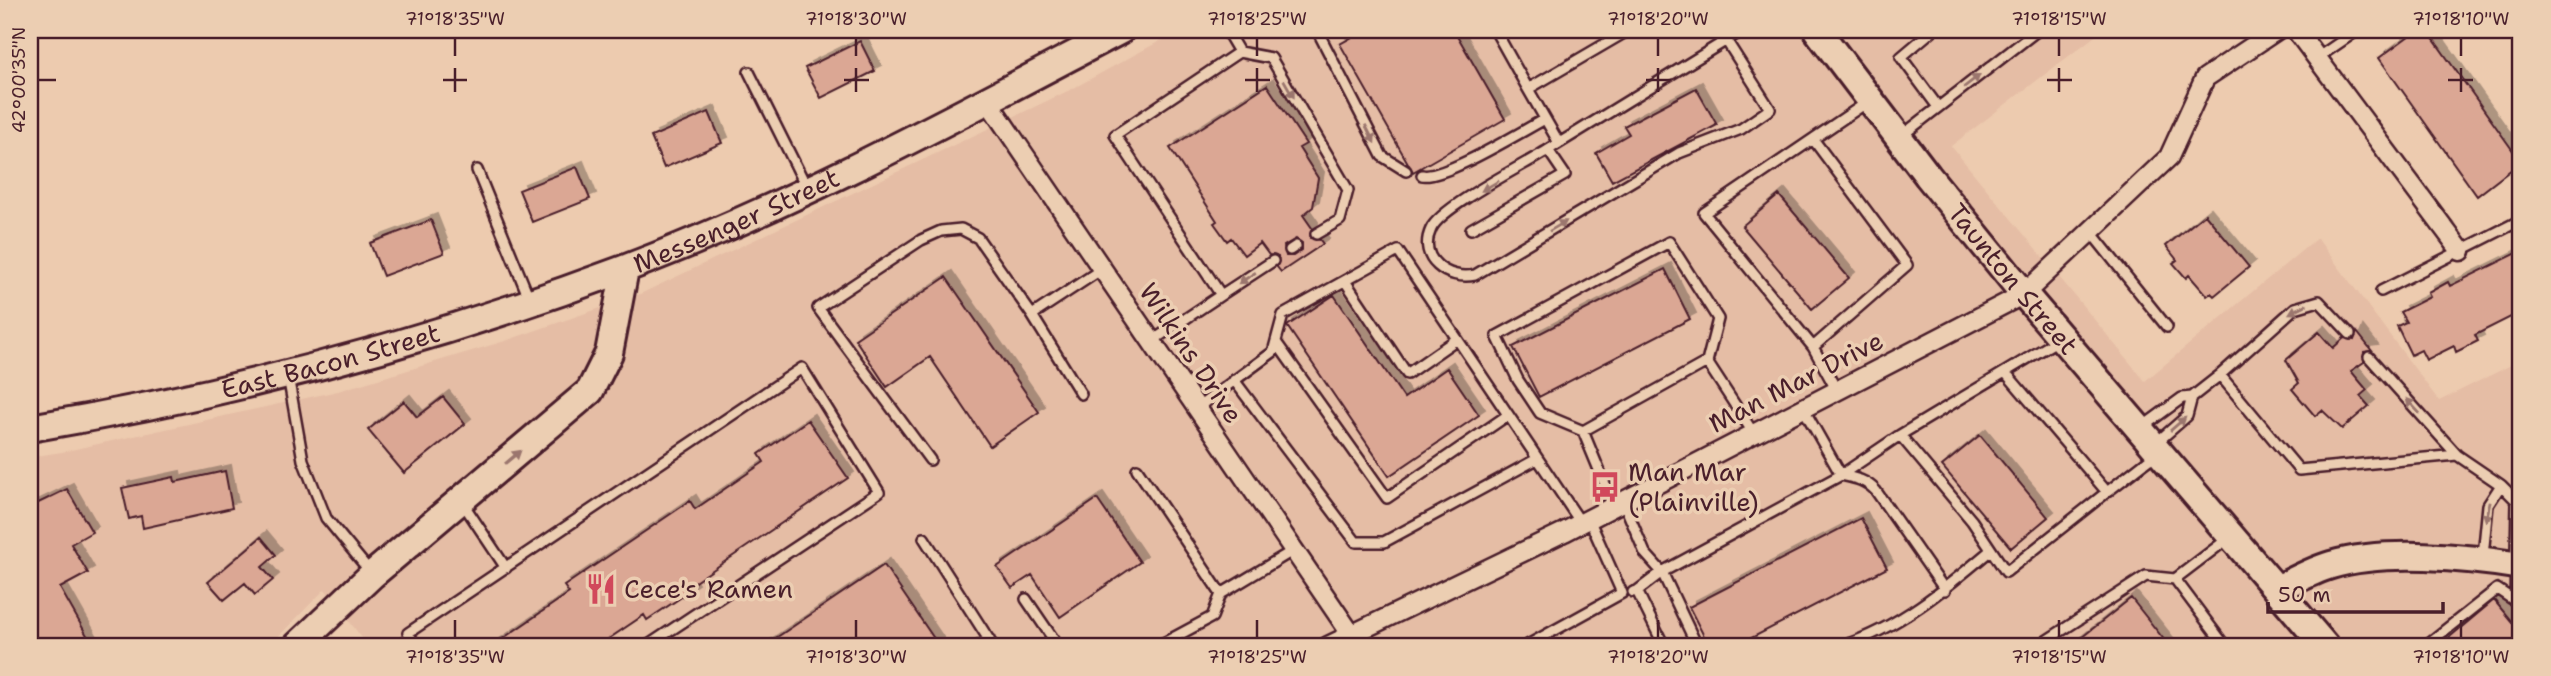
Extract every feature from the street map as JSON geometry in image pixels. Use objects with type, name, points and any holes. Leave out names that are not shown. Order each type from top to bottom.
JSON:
[{"type":"main road","name":"Messenger Street","points":[[297,646],[372,575],[590,391],[609,353],[625,269],[808,190],[1121,30]]},
{"type":"main road","name":"Taunton Street","points":[[1816,30],[2024,294],[2325,646]]},
{"type":"main road","name":"East Bacon Street","points":[[30,428],[200,395],[288,374],[530,301],[625,269]]},
{"type":"main road","points":[[2277,589],[2331,565],[2376,557],[2518,566]]},
{"type":"street","name":"Man Mar Drive","points":[[1328,646],[1619,504],[2024,294],[2168,157],[2205,78],[2277,30]]},
{"type":"street","points":[[2297,30],[2461,251]]},
{"type":"street","name":"Wilkins Drive","points":[[987,100],[1351,635]]},
{"type":"lane","points":[[1226,30],[1239,52]]},
{"type":"lane","points":[[1317,30],[1382,156],[1406,171]]},
{"type":"lane","points":[[1495,30],[1559,143]]},
{"type":"lane","points":[[1528,89],[1629,30]]},
{"type":"lane","points":[[1726,40],[1770,109],[1741,129],[1679,153],[1475,275],[1464,278],[1443,271],[1434,263],[1428,242],[1435,221],[1740,30]]},
{"type":"lane","points":[[1933,30],[1901,57],[1938,107]]},
{"type":"lane","points":[[1899,138],[2038,30]]},
{"type":"lane","points":[[2317,58],[2358,30]]},
{"type":"lane","points":[[1220,295],[1115,135],[1239,52],[1271,58],[1348,190],[1340,220],[1316,234]]},
{"type":"lane","points":[[749,72],[808,190]]},
{"type":"lane","points":[[1837,391],[1813,347],[1704,213],[1871,100]]},
{"type":"lane","points":[[1422,175],[1430,177],[1459,165],[1545,119]]},
{"type":"lane","points":[[1813,139],[1907,265],[1813,347]]},
{"type":"lane","points":[[1471,229],[1565,175],[1548,150]]},
{"type":"lane","points":[[477,170],[530,301]]},
{"type":"lane","points":[[2381,291],[2521,220]]},
{"type":"lane","points":[[930,460],[818,308],[921,240],[941,231],[961,229],[978,238],[1032,315],[1081,394]]},
{"type":"lane","points":[[2090,231],[2167,327]]},
{"type":"lane","points":[[1583,431],[1707,362],[1718,319],[1669,242],[1497,336],[1518,380],[1540,413],[1583,431],[1645,553],[1662,572],[1697,646]]},
{"type":"lane","points":[[1196,408],[1273,352],[1283,315],[1398,251],[1537,459],[1585,521],[1622,593]]},
{"type":"lane","points":[[1152,341],[1273,261]]},
{"type":"lane","points":[[1032,315],[1102,269]]},
{"type":"lane","points":[[1345,281],[1407,374],[1457,340]]},
{"type":"lane","points":[[1900,435],[2006,572],[2107,492],[2151,442],[2182,398],[2192,397],[2220,375],[2295,308],[2319,301],[2350,334]]},
{"type":"lane","points":[[1527,646],[1622,593],[1637,592],[1662,572],[1841,475],[1900,435],[2062,338]]},
{"type":"lane","points":[[1276,342],[1387,498],[1508,415]]},
{"type":"lane","points":[[2370,357],[2457,455],[2501,485],[2517,501],[2518,601],[2497,589],[2425,646]]},
{"type":"lane","points":[[1707,362],[1754,434]]},
{"type":"lane","points":[[416,646],[408,633],[802,368],[880,492],[648,646]]},
{"type":"lane","points":[[2005,372],[2107,492]]},
{"type":"lane","points":[[288,374],[303,460],[326,517],[372,575]]},
{"type":"lane","points":[[2220,375],[2299,470],[2457,455]]},
{"type":"lane","points":[[1234,380],[1356,542],[1384,542],[1537,459]]},
{"type":"lane","points":[[2151,442],[2187,416],[2192,397]]},
{"type":"lane","points":[[1803,408],[1841,475],[1868,483],[1876,491],[1945,590]]},
{"type":"lane","points":[[1137,469],[1220,594]]},
{"type":"lane","points":[[2483,562],[2488,505],[2501,485]]},
{"type":"lane","points":[[461,501],[506,568]]},
{"type":"lane","points":[[2175,579],[2225,529]]},
{"type":"lane","points":[[924,538],[991,643],[979,646]]},
{"type":"lane","points":[[1158,646],[1212,617],[1220,594],[1294,550]]},
{"type":"lane","points":[[1842,646],[1904,617],[1945,590],[1991,550]]},
{"type":"lane","points":[[2038,646],[2146,576],[2175,579],[2225,646]]},
{"type":"lane","points":[[1637,592],[1664,646]]},
{"type":"lane","points":[[1026,599],[1058,646]]},
{"type":"shaded area","points":[[1180,30],[2103,30],[1951,146],[2145,381],[2317,238],[2439,401],[2521,360],[2521,646],[368,646],[325,589],[269,646],[30,646],[30,457],[338,391],[505,341],[638,295],[1072,89]]},
{"type":"building","points":[[1365,30],[1454,30],[1505,119],[1413,172],[1340,44]]},
{"type":"building","points":[[2417,30],[2427,30],[2521,162],[2477,196],[2379,58]]},
{"type":"building","points":[[860,41],[875,71],[821,98],[805,68]]},
{"type":"building","points":[[1267,85],[1306,144],[1299,148],[1318,178],[1313,207],[1303,215],[1312,228],[1310,238],[1320,240],[1323,244],[1281,272],[1277,267],[1278,257],[1269,255],[1260,243],[1244,255],[1231,238],[1227,241],[1214,223],[1217,221],[1170,148]],"holes":[[[1296,239],[1302,243],[1302,250],[1293,256],[1286,256],[1284,246]]]},
{"type":"building","points":[[1696,88],[1717,125],[1612,181],[1596,153],[1629,134],[1624,126]]},
{"type":"building","points":[[709,112],[722,143],[664,168],[651,137]]},
{"type":"building","points":[[577,167],[590,199],[532,222],[519,190]]},
{"type":"building","points":[[1779,195],[1849,278],[1812,309],[1742,226]]},
{"type":"building","points":[[2205,214],[2249,267],[2214,296],[2211,293],[2207,296],[2189,275],[2186,278],[2173,263],[2177,260],[2166,246]]},
{"type":"building","points":[[431,220],[444,253],[383,276],[370,243]]},
{"type":"building","points":[[2521,251],[2521,312],[2475,335],[2478,341],[2456,352],[2454,346],[2426,360],[2421,350],[2411,355],[2397,326],[2406,322],[2400,312],[2430,297],[2428,293],[2448,282],[2450,286]]},
{"type":"building","points":[[1665,269],[1690,319],[1539,397],[1513,347]]},
{"type":"building","points":[[946,277],[1039,412],[990,446],[930,357],[887,387],[855,339]]},
{"type":"building","points":[[1334,295],[1404,398],[1447,368],[1479,415],[1389,476],[1287,326]]},
{"type":"building","points":[[2319,332],[2333,348],[2344,338],[2354,340],[2357,332],[2372,351],[2364,352],[2364,362],[2351,371],[2367,390],[2360,396],[2369,406],[2342,429],[2322,410],[2315,416],[2292,389],[2299,383],[2286,360]]},
{"type":"building","points":[[443,397],[465,424],[404,473],[368,430],[404,401],[417,417]]},
{"type":"building","points":[[808,420],[848,478],[689,586],[692,590],[647,620],[644,615],[598,646],[492,646],[569,593],[564,586],[690,501],[695,509],[764,462],[759,454]]},
{"type":"building","points":[[1980,435],[2048,517],[2011,548],[1942,466]]},
{"type":"building","points":[[225,471],[232,508],[143,528],[141,516],[129,519],[122,488],[174,477],[175,482]]},
{"type":"building","points":[[67,489],[92,532],[71,544],[88,573],[60,588],[93,646],[30,646],[30,507]]},
{"type":"building","points":[[1097,499],[1140,562],[1060,617],[1032,575],[1012,588],[997,567]]},
{"type":"building","points":[[1861,518],[1887,568],[1736,646],[1709,646],[1689,607]]},
{"type":"building","points":[[261,537],[276,555],[262,567],[273,580],[255,595],[245,583],[224,600],[208,582]]},
{"type":"building","points":[[884,565],[939,646],[764,646]]},
{"type":"building","points":[[2131,598],[2169,646],[2071,646]]},
{"type":"building","points":[[2494,600],[2521,633],[2521,646],[2439,646]]},
{"type":"place","name":"Man Mar (Plainville)","points":[[1605,487]]},
{"type":"place","name":"Cece's Ramen","points":[[601,589]]}]
